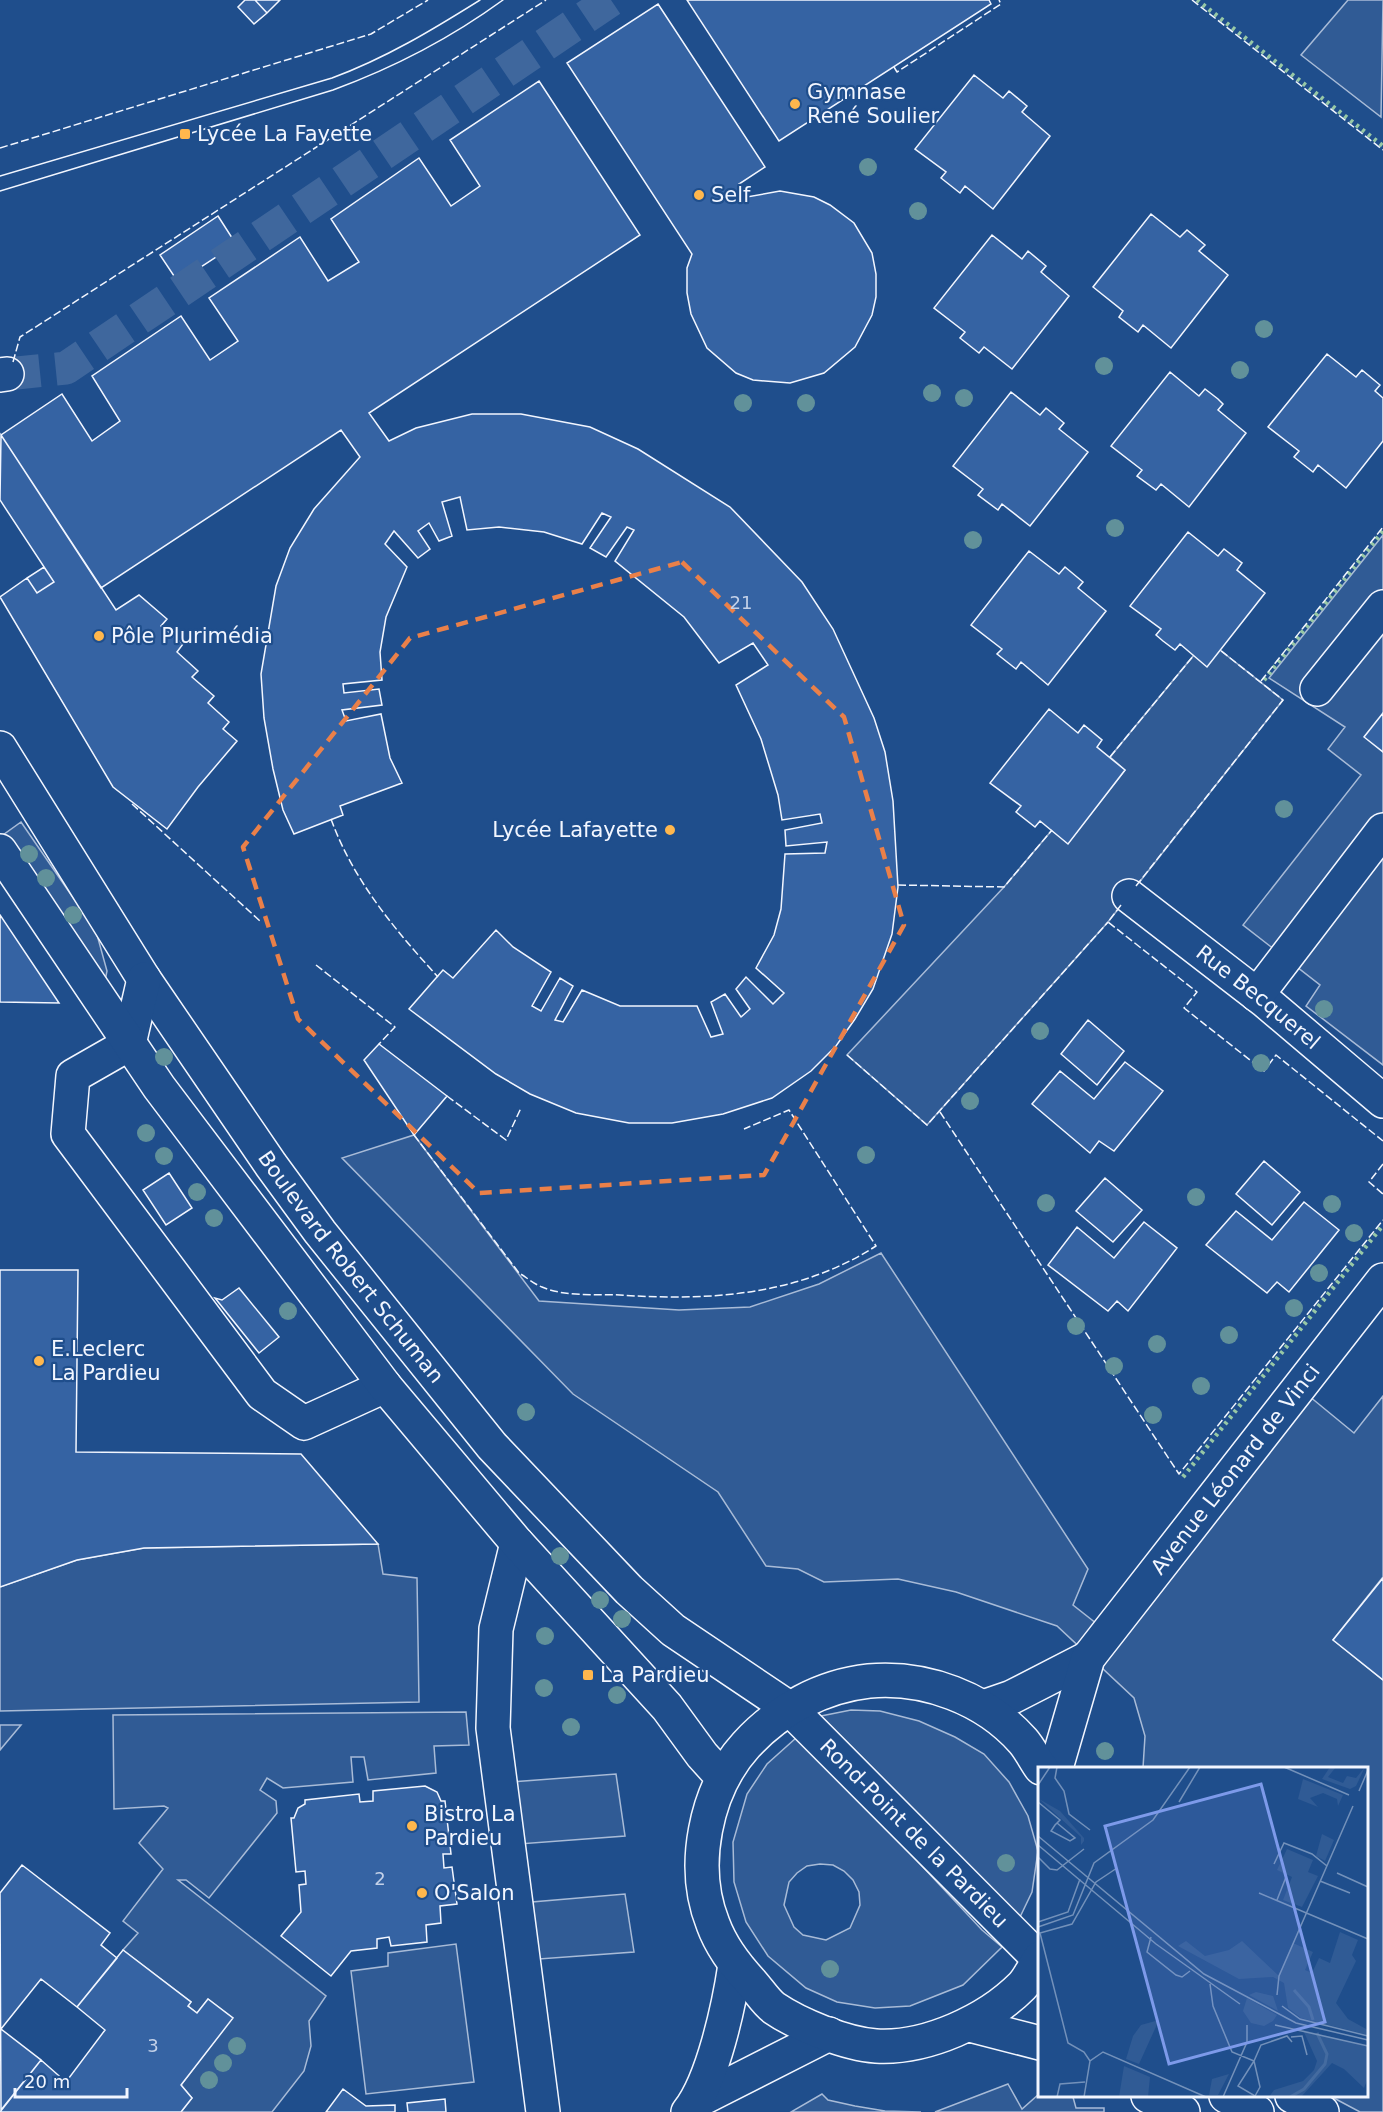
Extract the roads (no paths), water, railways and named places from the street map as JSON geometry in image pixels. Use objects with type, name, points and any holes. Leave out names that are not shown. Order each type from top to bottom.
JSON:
[{"type":"main road","points":[[1317,689],[1383,606]]},
{"type":"main road","name":"Boulevard Robert Schuman","points":[[0,748],[144,979],[320,1232],[492,1446],[629,1590],[673,1630],[789,1708]]},
{"type":"main road","points":[[1257,995],[1383,830]]},
{"type":"main road","name":"Boulevard Robert Schuman","points":[[0,851],[129,1044],[385,1386],[517,1543],[667,1707],[702,1755],[722,1777]]},
{"type":"main road","name":"Rue Becquerel","points":[[1129,896],[1257,995],[1383,1101]]},
{"type":"main road","points":[[144,979],[129,1044],[73,1076],[68,1134],[262,1394],[304,1423],[385,1386]]},
{"type":"main road","name":"Avenue Léonard de Vinci","points":[[1056,1767],[1088,1658],[1383,1280]]},
{"type":"main road","points":[[517,1543],[496,1629],[493,1728],[543,2112]]},
{"type":"main road","name":"Avenue Léonard de Vinci","points":[[983,1707],[1012,1698],[1088,1658]]},
{"type":"main road","name":"Rond-Point de la Pardieu","points":[[1038,1961],[1023,1986],[970,2025],[927,2041],[876,2046],[829,2034],[773,2007],[735,1965],[712,1923],[703,1880],[704,1836],[722,1777],[736,1756],[766,1724],[789,1708],[846,1683],[893,1679],[940,1687],[983,1707],[1023,1741],[1040,1767]]},
{"type":"main road","name":"Rond-Point de la Pardieu","points":[[789,1708],[1038,1958]]},
{"type":"main road","points":[[692,2106],[729,2008],[735,1965]]},
{"type":"main road","points":[[970,2025],[1038,2042]]},
{"type":"main road","points":[[692,2106],[829,2034]]},
{"type":"main road","points":[[1150,2097],[1182,2112]]},
{"type":"main road","points":[[1228,2097],[1257,2112]]},
{"type":"main road","points":[[1294,2097],[1322,2112]]},
{"type":"tunnel","points":[[7,374],[66,368],[611,0]]},
{"type":"tram line","points":[[0,176],[332,78],[390,52],[480,0]]},
{"type":"tram line","points":[[0,191],[333,90],[421,51],[463,27],[503,0]]},
{"type":"place","name":"Gymnase René Soulier","points":[[795,104]]},
{"type":"place","name":"Lycée La Fayette","points":[[185,134]]},
{"type":"place","name":"Self","points":[[699,195]]},
{"type":"place","name":"Pôle Plurimédia","points":[[99,636]]},
{"type":"place","name":"Lycée Lafayette","points":[[670,830]]},
{"type":"place","name":"E.Leclerc La Pardieu","points":[[39,1361]]},
{"type":"place","name":"La Pardieu","points":[[588,1675]]},
{"type":"place","name":"Bistro La Pardieu","points":[[412,1826]]},
{"type":"place","name":"O'Salon","points":[[422,1893]]}]
